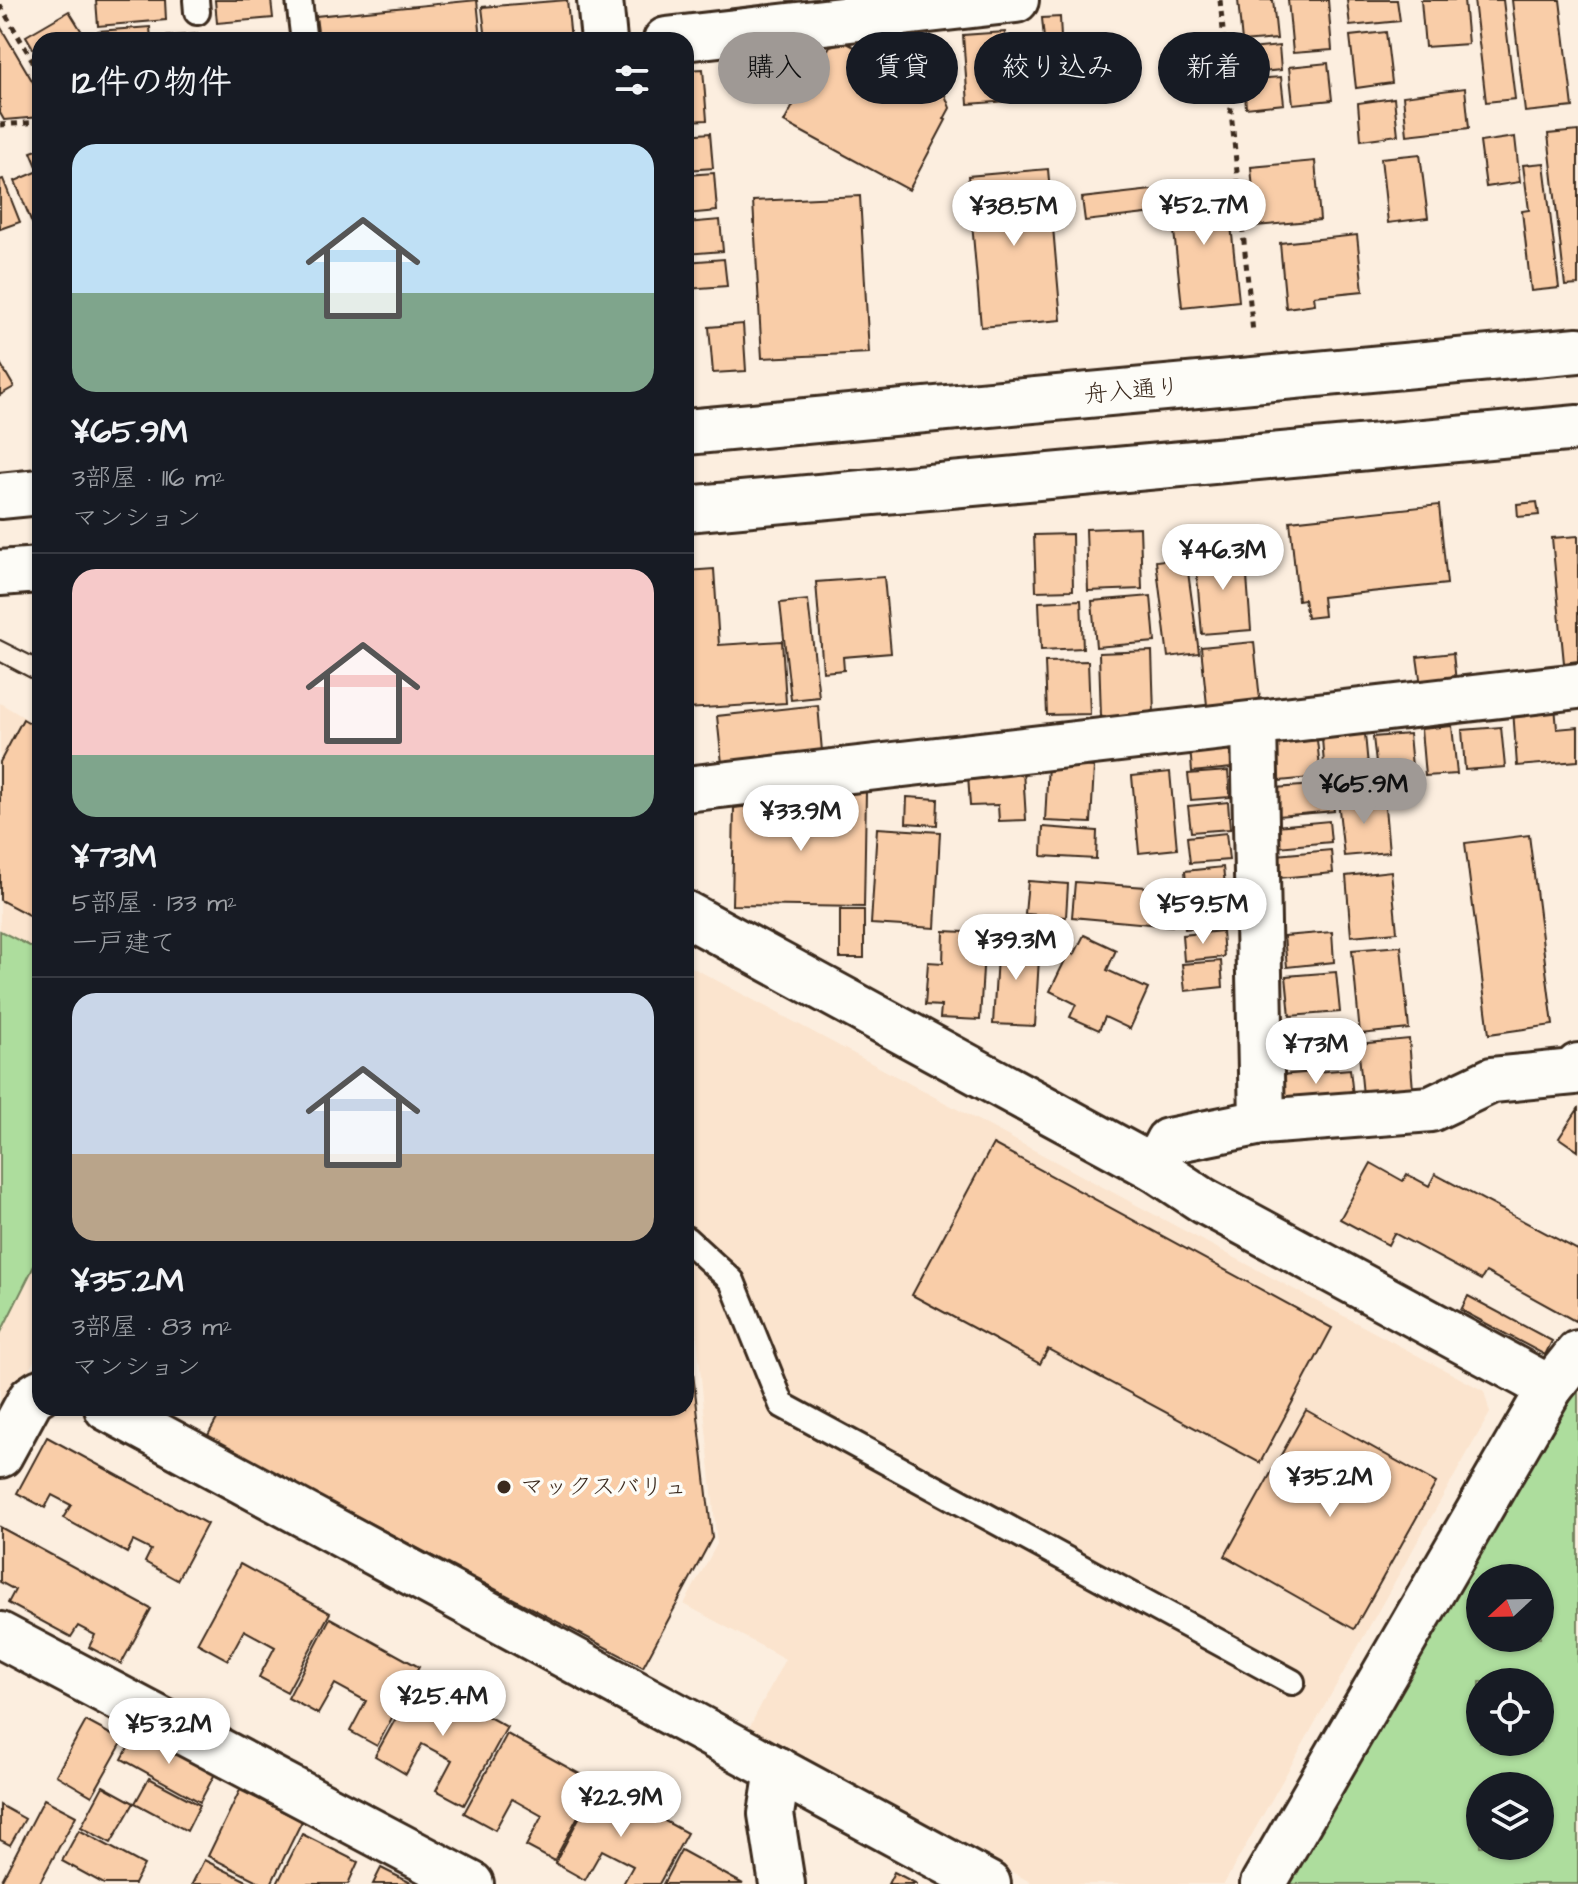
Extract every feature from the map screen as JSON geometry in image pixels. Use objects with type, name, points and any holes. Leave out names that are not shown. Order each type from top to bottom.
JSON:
[{"type":"street","points":[[600,0],[603,32]]},
{"type":"street","points":[[694,35],[850,9],[1016,0]]},
{"type":"street","name":"舟入通り","points":[[694,431],[1578,350]]},
{"type":"street","points":[[694,508],[1578,428]]},
{"type":"street","points":[[0,496],[32,493]]},
{"type":"street","points":[[694,788],[1578,686]]},
{"type":"street","points":[[1254,725],[1262,1122]]},
{"type":"street","points":[[694,918],[1154,1168],[1204,1201],[1550,1388]]},
{"type":"street","points":[[1154,1168],[1168,1141],[1262,1122],[1431,1109],[1492,1080],[1574,1072],[1578,1066]]},
{"type":"street","points":[[1263,1884],[1550,1388],[1578,1353]]},
{"type":"street","points":[[0,1455],[32,1397]]},
{"type":"street","points":[[122,1416],[988,1884]]},
{"type":"street","points":[[0,1635],[471,1884]]},
{"type":"street","points":[[778,1770],[771,1814],[782,1884]]},
{"type":"lane","points":[[299,0],[303,32]]},
{"type":"lane","points":[[694,1246],[732,1281],[782,1405],[1292,1682]]},
{"type":"path","points":[[1220,0],[1253,333]]},
{"type":"path","points":[[0,5],[32,59]]},
{"type":"path","points":[[0,125],[32,123]]},
{"type":"shaded area","points":[[0,703],[32,722],[32,1364],[0,1422]]},
{"type":"shaded area","points":[[694,968],[1484,1391],[1490,1413],[1224,1884],[1034,1884],[748,1730],[785,1659],[684,1604],[717,1544],[695,1315]]},
{"type":"green space","points":[[0,931],[32,947],[32,1270],[0,1334]]},
{"type":"green space","points":[[1578,1390],[1578,1884],[1286,1884],[1466,1572],[1466,1652],[1554,1652],[1554,1564],[1471,1564],[1549,1428]]},
{"type":"building","points":[[96,0],[165,0],[166,20],[98,26]]},
{"type":"building","points":[[215,0],[271,0],[273,18],[217,23]]},
{"type":"building","points":[[477,0],[480,32],[318,32],[316,16]]},
{"type":"building","points":[[567,0],[570,32],[485,32],[482,7]]},
{"type":"building","points":[[1238,0],[1273,0],[1277,39],[1270,40],[1270,32],[1241,32]]},
{"type":"building","points":[[1288,0],[1328,0],[1332,50],[1293,53]]},
{"type":"building","points":[[1347,0],[1397,0],[1400,21],[1350,26]]},
{"type":"building","points":[[1421,0],[1464,0],[1468,44],[1425,47]]},
{"type":"building","points":[[1474,0],[1503,0],[1515,99],[1486,102]]},
{"type":"building","points":[[1512,0],[1560,0],[1573,107],[1525,112]]},
{"type":"building","points":[[69,11],[82,32],[33,32]]},
{"type":"building","points":[[1060,17],[1061,32],[1043,32],[1042,18]]},
{"type":"building","points":[[0,26],[32,80],[32,118],[4,120],[0,113]]},
{"type":"building","points":[[150,27],[150,32],[98,32]]},
{"type":"building","points":[[1386,32],[1392,83],[1356,88],[1350,36]]},
{"type":"building","points":[[32,33],[32,46],[26,36]]},
{"type":"building","points":[[974,34],[974,104],[968,104],[963,35]]},
{"type":"building","points":[[846,43],[846,104],[948,104],[946,120],[909,190],[784,122],[794,104],[830,104],[830,46]]},
{"type":"building","points":[[1279,46],[1281,70],[1270,71],[1270,47]]},
{"type":"building","points":[[1328,63],[1332,100],[1293,104],[1289,67]]},
{"type":"building","points":[[703,69],[707,120],[694,121],[694,70]]},
{"type":"building","points":[[1281,77],[1284,104],[1246,108],[1246,104],[1270,104],[1270,78]]},
{"type":"building","points":[[1465,88],[1469,128],[1407,135],[1403,96]]},
{"type":"building","points":[[1394,98],[1398,135],[1361,140],[1358,103]]},
{"type":"building","points":[[1578,131],[1578,285],[1565,286],[1548,134]]},
{"type":"building","points":[[710,133],[713,168],[694,169],[694,134]]},
{"type":"building","points":[[1515,137],[1520,182],[1486,187],[1480,142]]},
{"type":"building","points":[[1420,154],[1428,218],[1388,223],[1381,158]]},
{"type":"building","points":[[1315,161],[1320,220],[1256,226],[1251,167]]},
{"type":"building","points":[[1544,163],[1559,288],[1531,291],[1522,211],[1529,210],[1523,165]]},
{"type":"building","points":[[1048,169],[1061,320],[981,327],[968,176]]},
{"type":"building","points":[[714,173],[717,211],[694,213],[694,174]]},
{"type":"building","points":[[32,174],[32,223],[15,181]]},
{"type":"building","points":[[3,179],[20,222],[0,229],[0,180]]},
{"type":"building","points":[[1227,187],[1239,301],[1182,307],[1170,193]]},
{"type":"building","points":[[1160,189],[1163,212],[1085,221],[1082,198]]},
{"type":"building","points":[[860,196],[869,353],[762,358],[753,201]]},
{"type":"building","points":[[720,220],[723,251],[694,253],[694,222]]},
{"type":"building","points":[[1357,235],[1363,291],[1314,296],[1315,304],[1286,308],[1280,243]]},
{"type":"building","points":[[724,259],[727,286],[694,288],[694,261]]},
{"type":"building","points":[[743,324],[746,371],[713,373],[709,327]]},
{"type":"building","points":[[0,363],[14,387],[0,395]]},
{"type":"building","points":[[1537,502],[1539,515],[1518,517],[1517,504]]},
{"type":"building","points":[[1439,505],[1447,584],[1322,597],[1324,616],[1307,618],[1304,599],[1298,600],[1290,521]]},
{"type":"building","points":[[1140,527],[1142,589],[1088,591],[1086,529]]},
{"type":"building","points":[[1072,534],[1073,590],[1036,591],[1034,535]]},
{"type":"building","points":[[1578,536],[1578,661],[1564,663],[1552,538]]},
{"type":"building","points":[[1245,550],[1251,630],[1202,634],[1195,554]]},
{"type":"building","points":[[1186,557],[1199,653],[1168,657],[1156,561]]},
{"type":"building","points":[[714,569],[719,645],[782,641],[786,703],[694,709],[694,570]]},
{"type":"building","points":[[884,577],[891,653],[843,657],[844,670],[823,672],[816,582]]},
{"type":"building","points":[[1151,596],[1155,642],[1096,647],[1092,601]]},
{"type":"building","points":[[808,600],[819,697],[791,700],[780,603]]},
{"type":"building","points":[[1081,600],[1083,648],[1041,650],[1039,602]]},
{"type":"building","points":[[1254,642],[1261,710],[1208,715],[1201,647]]},
{"type":"building","points":[[1152,651],[1154,715],[1101,717],[1099,653]]},
{"type":"building","points":[[1453,653],[1456,682],[1421,686],[1417,657]]},
{"type":"building","points":[[1088,661],[1090,714],[1047,715],[1045,662]]},
{"type":"building","points":[[818,705],[823,763],[723,773],[717,716]]},
{"type":"building","points":[[1555,706],[1557,729],[1578,727],[1578,761],[1517,766],[1513,709]]},
{"type":"building","points":[[23,719],[32,724],[32,917],[0,900],[0,762]]},
{"type":"building","points":[[1452,726],[1457,774],[1425,776],[1421,729]]},
{"type":"building","points":[[1501,727],[1505,767],[1465,770],[1462,730]]},
{"type":"building","points":[[1365,734],[1370,787],[1326,791],[1322,738]]},
{"type":"building","points":[[1409,734],[1413,778],[1378,781],[1373,737]]},
{"type":"building","points":[[1317,740],[1321,777],[1269,782],[1266,745]]},
{"type":"building","points":[[1229,742],[1232,768],[1192,772],[1190,746]]},
{"type":"building","points":[[1048,764],[1094,767],[1091,823],[1045,821]]},
{"type":"building","points":[[1023,770],[1026,820],[999,821],[998,805],[970,806],[968,774]]},
{"type":"building","points":[[1228,771],[1230,797],[1191,800],[1188,774]]},
{"type":"building","points":[[1170,772],[1177,849],[1139,853],[1132,776]]},
{"type":"building","points":[[1315,785],[1316,797],[1332,796],[1334,811],[1278,816],[1275,788]]},
{"type":"building","points":[[866,792],[864,907],[732,905],[734,808]]},
{"type":"building","points":[[1384,796],[1389,852],[1344,856],[1338,800]]},
{"type":"building","points":[[907,797],[938,799],[937,825],[906,823]]},
{"type":"building","points":[[1228,802],[1230,829],[1191,832],[1188,806]]},
{"type":"building","points":[[1329,821],[1331,842],[1278,847],[1276,826]]},
{"type":"building","points":[[1043,827],[1097,831],[1096,859],[1042,856]]},
{"type":"building","points":[[877,828],[940,832],[935,928],[871,924]]},
{"type":"building","points":[[1226,833],[1229,860],[1190,863],[1187,837]]},
{"type":"building","points":[[1529,835],[1553,1025],[1489,1034],[1465,843]]},
{"type":"building","points":[[1331,850],[1333,873],[1279,878],[1276,855]]},
{"type":"building","points":[[1223,867],[1226,894],[1187,897],[1185,871]]},
{"type":"building","points":[[1391,871],[1397,932],[1351,936],[1346,876]]},
{"type":"building","points":[[1028,881],[1068,884],[1066,917],[1025,914]]},
{"type":"building","points":[[1075,882],[1175,889],[1172,926],[1072,917]]},
{"type":"building","points":[[1221,899],[1224,925],[1185,929],[1182,902]]},
{"type":"building","points":[[840,910],[864,910],[864,958],[840,958]]},
{"type":"building","points":[[944,931],[985,933],[980,1020],[940,1018],[941,1006],[925,1005],[928,962],[943,963]]},
{"type":"building","points":[[1222,931],[1224,957],[1184,961],[1182,935]]},
{"type":"building","points":[[1332,932],[1334,962],[1287,967],[1284,936]]},
{"type":"building","points":[[1084,935],[1116,950],[1107,970],[1148,989],[1130,1029],[1105,1017],[1099,1030],[1070,1017],[1076,1004],[1050,991],[1069,952],[1074,955]]},
{"type":"building","points":[[998,939],[1040,941],[1035,1026],[993,1024]]},
{"type":"building","points":[[1401,946],[1409,1029],[1360,1034],[1352,950]]},
{"type":"building","points":[[1221,961],[1223,987],[1185,991],[1182,964]]},
{"type":"building","points":[[1336,972],[1340,1012],[1290,1016],[1286,976]]},
{"type":"building","points":[[1332,1024],[1333,1033],[1350,1031],[1352,1058],[1285,1064],[1283,1038],[1305,1036],[1304,1027]]},
{"type":"building","points":[[1409,1039],[1413,1090],[1363,1095],[1358,1044]]},
{"type":"building","points":[[1350,1069],[1353,1096],[1282,1103],[1280,1075]]},
{"type":"building","points":[[1578,1109],[1578,1151],[1559,1138]]},
{"type":"building","points":[[993,1144],[1332,1328],[1260,1463],[1048,1349],[1040,1364],[912,1295]]},
{"type":"building","points":[[1371,1163],[1403,1181],[1407,1174],[1429,1186],[1435,1174],[1578,1250],[1578,1314],[1575,1321],[1486,1272],[1481,1280],[1394,1233],[1388,1245],[1340,1219]]},
{"type":"building","points":[[1468,1296],[1552,1341],[1545,1355],[1461,1310]]},
{"type":"building","name":"マックスバリュ","points":[[694,1382],[712,1538],[643,1667],[207,1437],[219,1416],[694,1416]]},
{"type":"building","points":[[1306,1410],[1436,1483],[1354,1629],[1225,1556]]},
{"type":"building","points":[[47,1437],[207,1524],[177,1580],[145,1562],[151,1550],[133,1541],[127,1553],[63,1518],[71,1505],[52,1495],[45,1508],[17,1493]]},
{"type":"building","points":[[0,1527],[151,1609],[121,1664],[89,1647],[95,1635],[78,1626],[71,1637],[8,1603],[15,1590],[0,1582]]},
{"type":"building","points":[[240,1564],[330,1613],[287,1692],[259,1677],[275,1647],[244,1630],[228,1660],[197,1643]]},
{"type":"building","points":[[330,1618],[419,1667],[377,1746],[350,1731],[366,1701],[335,1684],[318,1714],[288,1698]]},
{"type":"building","points":[[418,1678],[507,1727],[464,1805],[436,1790],[452,1760],[422,1744],[406,1774],[375,1756]]},
{"type":"building","points":[[86,1721],[123,1741],[92,1796],[56,1775]]},
{"type":"building","points":[[138,1730],[216,1772],[200,1802],[122,1759]]},
{"type":"building","points":[[507,1734],[596,1783],[554,1861],[526,1846],[542,1816],[512,1799],[495,1830],[464,1813]]},
{"type":"building","points":[[149,1778],[200,1805],[187,1831],[135,1803]]},
{"type":"building","points":[[597,1784],[687,1833],[659,1884],[623,1884],[633,1866],[602,1850],[585,1880],[555,1863]]},
{"type":"building","points":[[103,1786],[134,1803],[111,1843],[81,1827]]},
{"type":"building","points":[[240,1790],[302,1821],[271,1884],[263,1884],[208,1856]]},
{"type":"building","points":[[44,1799],[76,1816],[39,1884],[0,1884]]},
{"type":"building","points":[[0,1805],[25,1819],[10,1845],[0,1840]]},
{"type":"building","points":[[79,1830],[144,1865],[134,1884],[104,1884],[62,1861]]},
{"type":"building","points":[[302,1834],[358,1862],[348,1884],[277,1884]]},
{"type":"building","points":[[681,1850],[743,1884],[663,1884]]},
{"type":"building","points":[[204,1860],[253,1884],[192,1884]]},
{"type":"building","points":[[381,1868],[413,1884],[373,1884]]},
{"type":"building","points":[[894,1872],[917,1884],[888,1884]]},
{"type":"tram line","points":[[0,640],[32,656]]},
{"type":"tram line","points":[[0,662],[32,679]]},
{"type":"place","name":"マックスバリュ","points":[[504,1487]]}]
